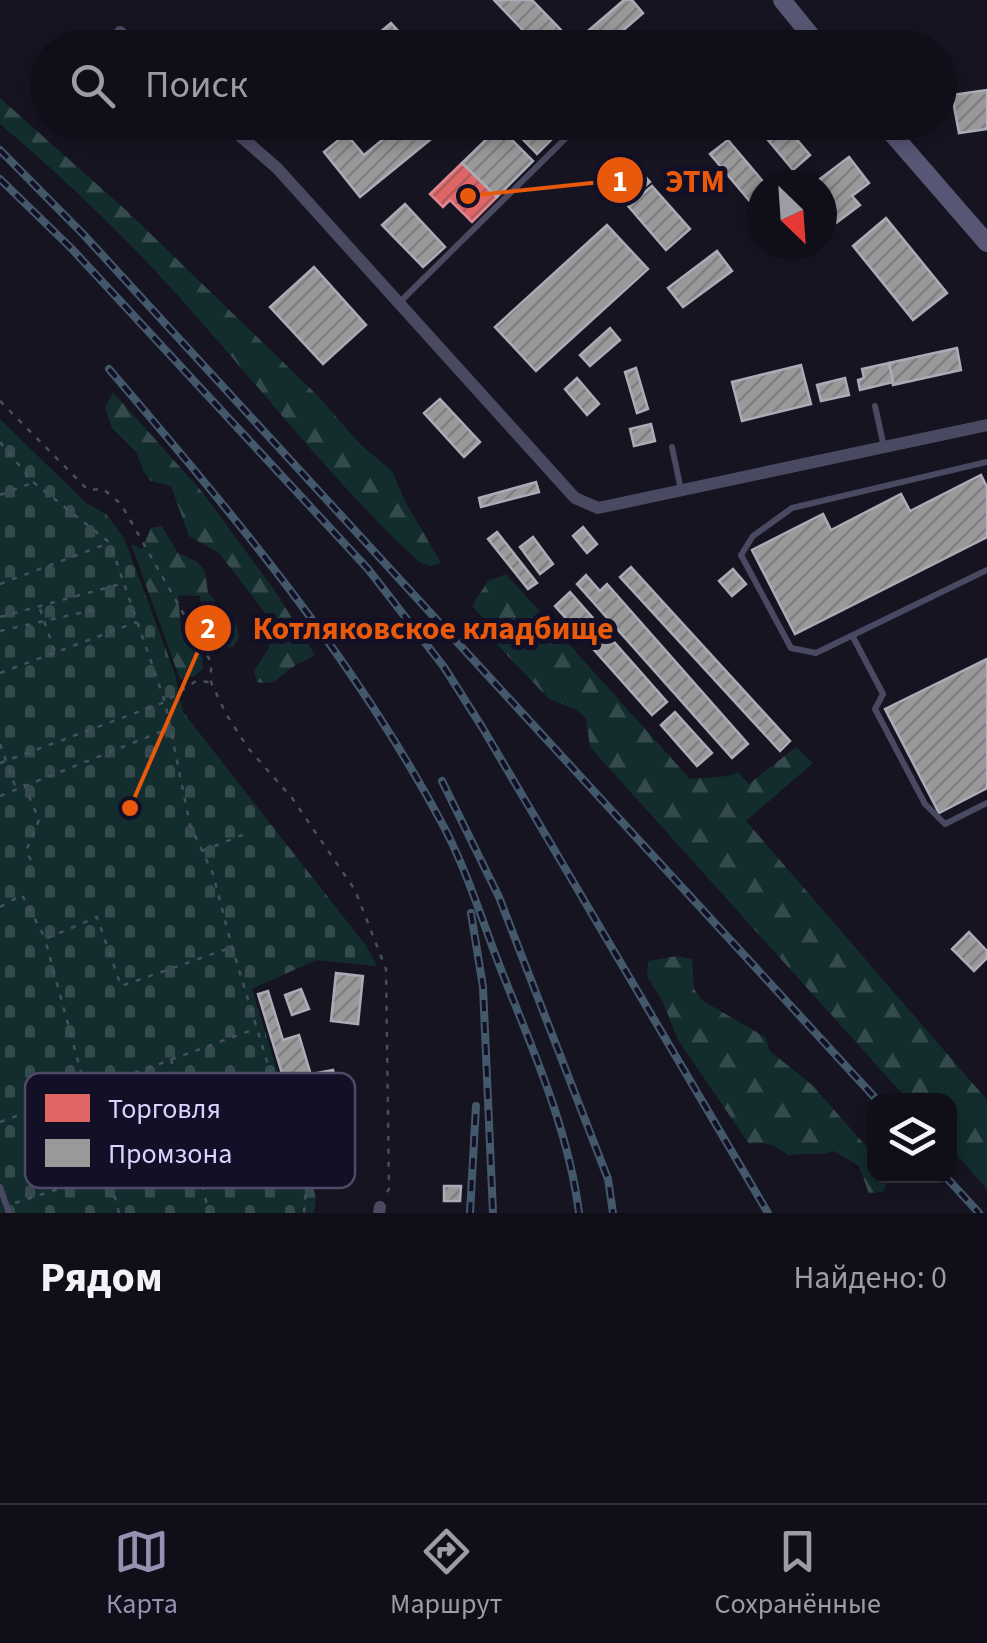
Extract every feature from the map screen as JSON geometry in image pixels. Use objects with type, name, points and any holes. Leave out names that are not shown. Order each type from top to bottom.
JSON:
[{"type":"main road","points":[[782,0],[806,30]]},
{"type":"main road","points":[[897,140],[987,244]]},
{"type":"street","points":[[244,140],[276,168],[575,498],[598,508],[987,424]]},
{"type":"lane","points":[[399,303],[564,140]]},
{"type":"lane","points":[[875,406],[884,447]]},
{"type":"lane","points":[[672,448],[681,490]]},
{"type":"lane","points":[[987,462],[792,508],[754,536],[741,556],[791,648],[816,653],[987,570]]},
{"type":"lane","points":[[853,637],[883,694],[875,708],[925,804],[945,824],[987,803]]},
{"type":"lane","points":[[0,1187],[8,1209]]},
{"type":"path","points":[[0,401],[88,490],[103,489],[121,504],[211,662],[211,682],[226,714],[248,748],[292,798],[354,890],[386,969],[388,1188],[380,1210]]},
{"type":"path","points":[[0,442],[33,482],[110,543],[165,702],[183,796],[201,851],[214,874],[232,948],[271,1073]]},
{"type":"path","points":[[0,494],[33,482]]},
{"type":"path","points":[[0,584],[110,543]]},
{"type":"path","points":[[0,617],[125,583]]},
{"type":"path","points":[[40,608],[55,652]]},
{"type":"path","points":[[0,631],[93,610]]},
{"type":"path","points":[[0,672],[138,622]]},
{"type":"path","points":[[0,763],[165,702],[196,681],[211,682]]},
{"type":"path","points":[[0,796],[172,728]]},
{"type":"path","points":[[0,744],[16,787]]},
{"type":"path","points":[[24,784],[39,820],[26,850],[33,864]]},
{"type":"path","points":[[201,851],[246,834]]},
{"type":"path","points":[[0,906],[22,895],[45,939],[81,1073]]},
{"type":"path","points":[[45,939],[97,917],[122,986],[232,948]]},
{"type":"path","points":[[133,1073],[256,1028]]},
{"type":"path","points":[[171,1059],[174,1073]]},
{"type":"path","points":[[0,1122],[25,1113]]},
{"type":"path","points":[[8,1209],[66,1188]]},
{"type":"path","points":[[112,1188],[119,1213]]},
{"type":"path","points":[[203,1188],[209,1213]]},
{"type":"path","points":[[304,1213],[306,1188]]},
{"type":"green space","points":[[0,98],[30,125],[30,140],[47,140],[128,212],[317,395],[360,444],[392,471],[441,563],[430,566],[419,562],[382,526],[146,261],[0,124]]},
{"type":"green space","points":[[113,392],[203,493],[277,594],[315,655],[273,682],[257,682],[254,671],[272,640],[269,618],[219,553],[189,536],[171,486],[151,481],[136,452],[112,428],[105,408]]},
{"type":"green space","points":[[0,419],[85,502],[106,514],[124,538],[175,674],[183,712],[367,947],[377,966],[316,960],[252,989],[278,1073],[25,1073],[25,1188],[313,1188],[314,1213],[0,1213]]},
{"type":"green space","points":[[162,526],[177,552],[205,571],[208,593],[237,626],[239,637],[233,647],[215,644],[206,632],[200,596],[178,595],[181,628],[202,657],[203,668],[195,676],[180,679],[131,544],[142,549],[151,528]]},
{"type":"green space","points":[[506,574],[690,779],[738,772],[749,784],[796,747],[813,763],[746,821],[987,1100],[987,1189],[957,1155],[957,1093],[902,1093],[590,747],[586,718],[549,699],[489,636],[486,621],[472,606],[488,581]]},
{"type":"green space","points":[[677,956],[692,959],[694,989],[703,1001],[765,1037],[770,1051],[812,1085],[867,1147],[867,1183],[886,1183],[884,1191],[869,1194],[859,1166],[834,1151],[789,1156],[770,1145],[749,1144],[678,1040],[663,1002],[647,976],[648,961]]},
{"type":"building: Торговля","points":[[462,163],[497,197],[472,222],[450,200],[443,207],[430,194]]},
{"type":"building: Промзона","points":[[494,0],[532,0],[561,30],[523,30]]},
{"type":"building: Промзона","points":[[624,0],[632,0],[643,13],[624,30],[589,30]]},
{"type":"building: Промзона","points":[[987,90],[987,129],[959,133],[957,94]]},
{"type":"building: Промзона","points":[[339,140],[351,140],[364,155],[382,140],[430,140],[360,197],[324,152]]},
{"type":"building: Промзона","points":[[486,140],[512,140],[533,161],[497,197],[462,163]]},
{"type":"building: Промзона","points":[[523,140],[551,140],[537,154]]},
{"type":"building: Промзона","points":[[728,140],[753,170],[747,170],[747,198],[710,154]]},
{"type":"building: Промзона","points":[[768,140],[797,140],[810,155],[793,170]]},
{"type":"building: Промзона","points":[[849,157],[869,183],[852,196],[860,205],[837,222],[837,170],[832,170]]},
{"type":"building: Промзона","points":[[639,170],[650,182],[627,202],[616,190]]},
{"type":"building: Промзона","points":[[652,186],[690,229],[666,250],[628,206]]},
{"type":"building: Промзона","points":[[405,204],[445,247],[423,267],[382,225]]},
{"type":"building: Промзона","points":[[886,218],[947,293],[913,320],[853,246]]},
{"type":"building: Промзона","points":[[607,225],[648,269],[536,371],[495,327]]},
{"type":"building: Промзона","points":[[717,251],[732,271],[683,307],[668,288]]},
{"type":"building: Промзона","points":[[314,267],[366,325],[323,364],[270,307]]},
{"type":"building: Промзона","points":[[610,328],[620,340],[590,366],[580,355]]},
{"type":"building: Промзона","points":[[957,348],[961,370],[893,385],[889,363]]},
{"type":"building: Промзона","points":[[889,363],[893,382],[860,390],[862,369]]},
{"type":"building: Промзона","points":[[801,365],[811,404],[742,421],[732,382]]},
{"type":"building: Промзона","points":[[636,368],[648,409],[637,413],[625,372]]},
{"type":"building: Промзона","points":[[577,378],[599,404],[587,415],[565,389]]},
{"type":"building: Промзона","points":[[845,378],[849,395],[821,401],[817,385]]},
{"type":"building: Промзона","points":[[440,399],[480,442],[464,457],[424,413]]},
{"type":"building: Промзона","points":[[651,424],[655,441],[634,446],[630,429]]},
{"type":"building: Промзона","points":[[981,475],[987,487],[987,537],[795,634],[752,550],[823,514],[831,530],[901,494],[910,511]]},
{"type":"building: Промзона","points":[[536,482],[539,492],[481,507],[479,498]]},
{"type":"building: Промзона","points":[[583,527],[597,544],[587,553],[573,536]]},
{"type":"building: Промзона","points":[[497,532],[537,583],[528,589],[488,539]]},
{"type":"building: Промзона","points":[[533,537],[553,564],[540,574],[520,547]]},
{"type":"building: Промзона","points":[[631,567],[790,741],[780,751],[620,577]]},
{"type":"building: Промзона","points":[[733,569],[746,584],[732,596],[719,581]]},
{"type":"building: Промзона","points":[[586,575],[600,591],[607,584],[748,744],[732,758],[577,584]]},
{"type":"building: Промзона","points":[[570,592],[667,702],[652,715],[555,606]]},
{"type":"building: Промзона","points":[[987,659],[987,788],[939,813],[885,709]]},
{"type":"building: Промзона","points":[[675,712],[712,753],[697,766],[661,725]]},
{"type":"building: Промзона","points":[[969,932],[987,951],[987,958],[974,971],[952,949]]},
{"type":"building: Промзона","points":[[336,973],[363,976],[358,1024],[331,1021]]},
{"type":"building: Промзона","points":[[301,989],[309,1009],[292,1015],[285,995]]},
{"type":"building: Промзона","points":[[268,991],[283,1040],[299,1035],[310,1072],[282,1073],[258,994]]},
{"type":"building: Промзона","points":[[444,1186],[461,1186],[460,1201],[444,1201]]},
{"type":"railway","points":[[0,150],[83,234],[871,1093]]},
{"type":"railway","points":[[0,179],[72,249],[368,569],[444,667],[768,1213]]},
{"type":"railway","points":[[109,369],[246,533],[331,646],[409,765],[444,827],[550,1096],[568,1154],[579,1213]]},
{"type":"railway","points":[[442,781],[499,897],[608,1179],[613,1213]]},
{"type":"railway","points":[[471,913],[483,987],[493,1213]]},
{"type":"railway","points":[[470,1213],[476,1106]]},
{"type":"railway","points":[[951,1183],[979,1213]]},
{"type":"place","name":"ЭТМ","points":[[468,196]]},
{"type":"place","name":"Котляковское кладбище","points":[[130,808]]}]
